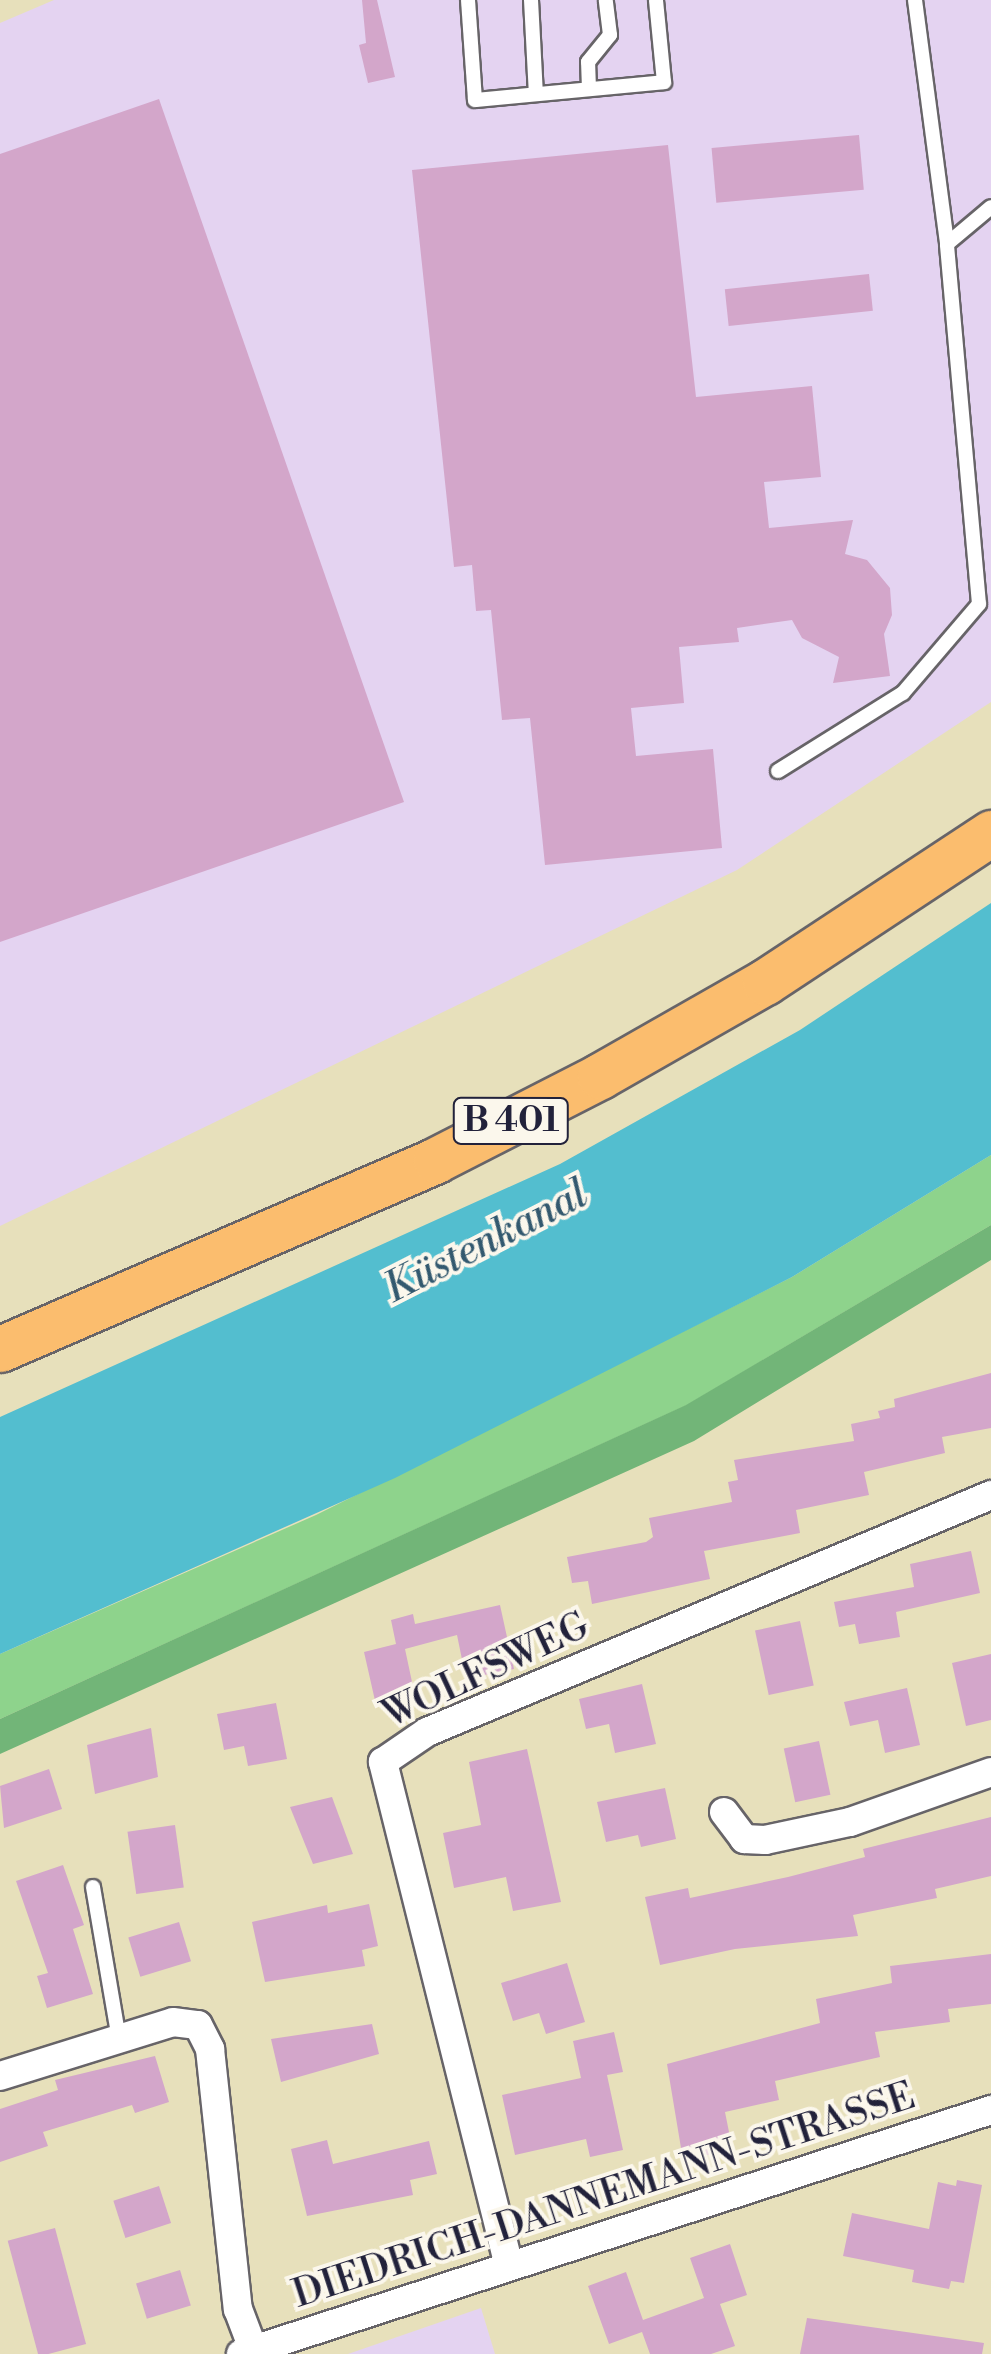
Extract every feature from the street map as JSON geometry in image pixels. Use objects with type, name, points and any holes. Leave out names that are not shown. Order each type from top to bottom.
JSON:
[{"type":"main road","name":"B 401","points":[[0,1349],[331,1207],[600,1076],[765,982],[991,833]]},
{"type":"street","name":"WOLFSWEG","points":[[509,2266],[383,1762],[427,1732],[991,1495]]},
{"type":"street","points":[[724,1812],[744,1839],[765,1840],[850,1822],[991,1772]]},
{"type":"street","points":[[0,2076],[172,2022],[198,2025],[210,2049],[238,2309],[250,2353]]},
{"type":"street","name":"DIEDRICH-DANNEMANN-STRASSE","points":[[250,2353],[991,2110]]},
{"type":"lane","points":[[468,0],[474,100],[664,82],[656,0]]},
{"type":"lane","points":[[531,0],[536,94]]},
{"type":"lane","points":[[589,89],[588,62],[610,35],[606,0]]},
{"type":"lane","points":[[778,771],[903,693],[980,604],[948,244],[915,0]]},
{"type":"lane","points":[[948,244],[991,208]]},
{"type":"lane","points":[[93,1888],[119,2039]]},
{"type":"shaded area","points":[[54,0],[991,0],[991,702],[737,870],[0,1226],[0,23]]},
{"type":"shaded area","points":[[481,2308],[495,2354],[348,2354]]},
{"type":"green space","points":[[991,1155],[991,1225],[687,1405],[0,1719],[0,1654],[316,1515],[792,1277]]},
{"type":"green space","points":[[991,1225],[991,1260],[694,1441],[0,1754],[0,1719],[686,1405]]},
{"type":"water","name":"Küstenkanal","points":[[991,903],[991,1155],[792,1277],[395,1478],[0,1654],[0,1417],[560,1164],[800,1030]]},
{"type":"building","points":[[362,0],[377,0],[395,77],[368,83],[359,45],[366,43]]},
{"type":"building","points":[[159,99],[404,802],[0,942],[0,154]]},
{"type":"building","points":[[859,135],[864,190],[716,203],[712,148]]},
{"type":"building","points":[[668,145],[696,397],[812,386],[821,477],[764,482],[769,528],[853,520],[845,554],[867,560],[890,588],[892,615],[884,634],[890,676],[833,683],[839,657],[802,638],[792,620],[737,628],[739,642],[679,647],[684,703],[631,708],[636,756],[713,749],[722,848],[545,865],[530,718],[502,720],[491,610],[476,611],[472,565],[454,567],[412,170]]},
{"type":"building","points":[[869,274],[873,311],[729,326],[725,289]]},
{"type":"building","points":[[991,1373],[991,1428],[942,1437],[945,1453],[864,1472],[869,1495],[796,1510],[800,1533],[704,1551],[710,1579],[592,1604],[588,1581],[572,1583],[567,1557],[646,1542],[653,1537],[649,1518],[732,1502],[728,1482],[738,1480],[734,1460],[854,1441],[851,1424],[880,1418],[878,1411],[895,1407],[894,1399]]},
{"type":"building","points":[[971,1551],[980,1593],[896,1612],[900,1637],[859,1644],[855,1624],[839,1627],[834,1602],[914,1587],[910,1564]]},
{"type":"building","points":[[500,1605],[514,1669],[466,1679],[457,1635],[405,1649],[415,1696],[376,1705],[364,1652],[396,1644],[391,1620],[413,1614],[415,1624]]},
{"type":"building","points":[[800,1621],[814,1686],[769,1695],[755,1631]]},
{"type":"building","points":[[991,1654],[991,1720],[966,1726],[952,1663]]},
{"type":"building","points":[[642,1684],[656,1744],[615,1753],[609,1724],[586,1729],[579,1699]]},
{"type":"building","points":[[907,1688],[920,1745],[885,1753],[878,1720],[850,1726],[844,1702]]},
{"type":"building","points":[[276,1703],[287,1759],[248,1766],[244,1746],[224,1750],[217,1714]]},
{"type":"building","points":[[151,1728],[158,1777],[95,1794],[87,1745]]},
{"type":"building","points":[[819,1741],[830,1795],[795,1802],[784,1748]]},
{"type":"building","points":[[527,1749],[561,1902],[513,1911],[506,1877],[454,1888],[443,1833],[481,1825],[469,1762]]},
{"type":"building","points":[[49,1769],[62,1809],[4,1828],[0,1786]]},
{"type":"building","points":[[665,1788],[676,1839],[641,1847],[638,1835],[606,1842],[597,1802]]},
{"type":"building","points":[[332,1797],[353,1854],[313,1864],[290,1807]]},
{"type":"building","points":[[991,1817],[991,1876],[935,1889],[937,1898],[853,1915],[858,1936],[735,1949],[660,1965],[645,1897],[688,1888],[690,1898],[788,1877],[865,1857],[863,1849]]},
{"type":"building","points":[[175,1825],[184,1887],[136,1894],[127,1832]]},
{"type":"building","points":[[63,1865],[84,1925],[73,1929],[93,1994],[47,2008],[37,1976],[48,1973],[16,1881]]},
{"type":"building","points":[[369,1904],[378,1946],[362,1950],[365,1966],[265,1982],[252,1922],[327,1905],[328,1913]]},
{"type":"building","points":[[179,1922],[191,1961],[140,1977],[128,1937]]},
{"type":"building","points":[[991,1954],[991,2004],[948,2009],[950,2022],[875,2032],[880,2057],[775,2081],[779,2100],[725,2112],[731,2142],[722,2144],[723,2152],[683,2160],[667,2064],[820,2023],[816,1999],[892,1983],[890,1966]]},
{"type":"building","points":[[567,1963],[585,2022],[546,2034],[539,2013],[513,2021],[501,1983]]},
{"type":"building","points":[[372,2024],[379,2054],[281,2082],[271,2039]]},
{"type":"building","points":[[614,2032],[623,2072],[607,2075],[623,2150],[590,2157],[586,2139],[515,2155],[502,2095],[581,2078],[573,2041]]},
{"type":"building","points":[[155,2056],[169,2102],[135,2113],[132,2105],[43,2132],[48,2146],[0,2162],[0,2109],[58,2090],[55,2080]]},
{"type":"building","points":[[327,2140],[333,2164],[429,2141],[437,2174],[410,2180],[413,2195],[307,2216],[291,2149]]},
{"type":"building","points":[[957,2180],[982,2185],[964,2283],[951,2281],[949,2289],[912,2282],[914,2270],[843,2256],[852,2213],[929,2229],[938,2182],[956,2186]]},
{"type":"building","points":[[159,2186],[171,2223],[125,2238],[113,2201]]},
{"type":"building","points":[[55,2228],[86,2344],[38,2354],[8,2241]]},
{"type":"building","points":[[730,2244],[747,2295],[720,2304],[735,2346],[711,2354],[650,2354],[642,2332],[609,2344],[588,2286],[626,2272],[643,2320],[704,2298],[690,2258]]},
{"type":"building","points":[[180,2270],[191,2305],[147,2319],[136,2283]]},
{"type":"building","points":[[807,2318],[984,2343],[982,2354],[800,2354]]}]
